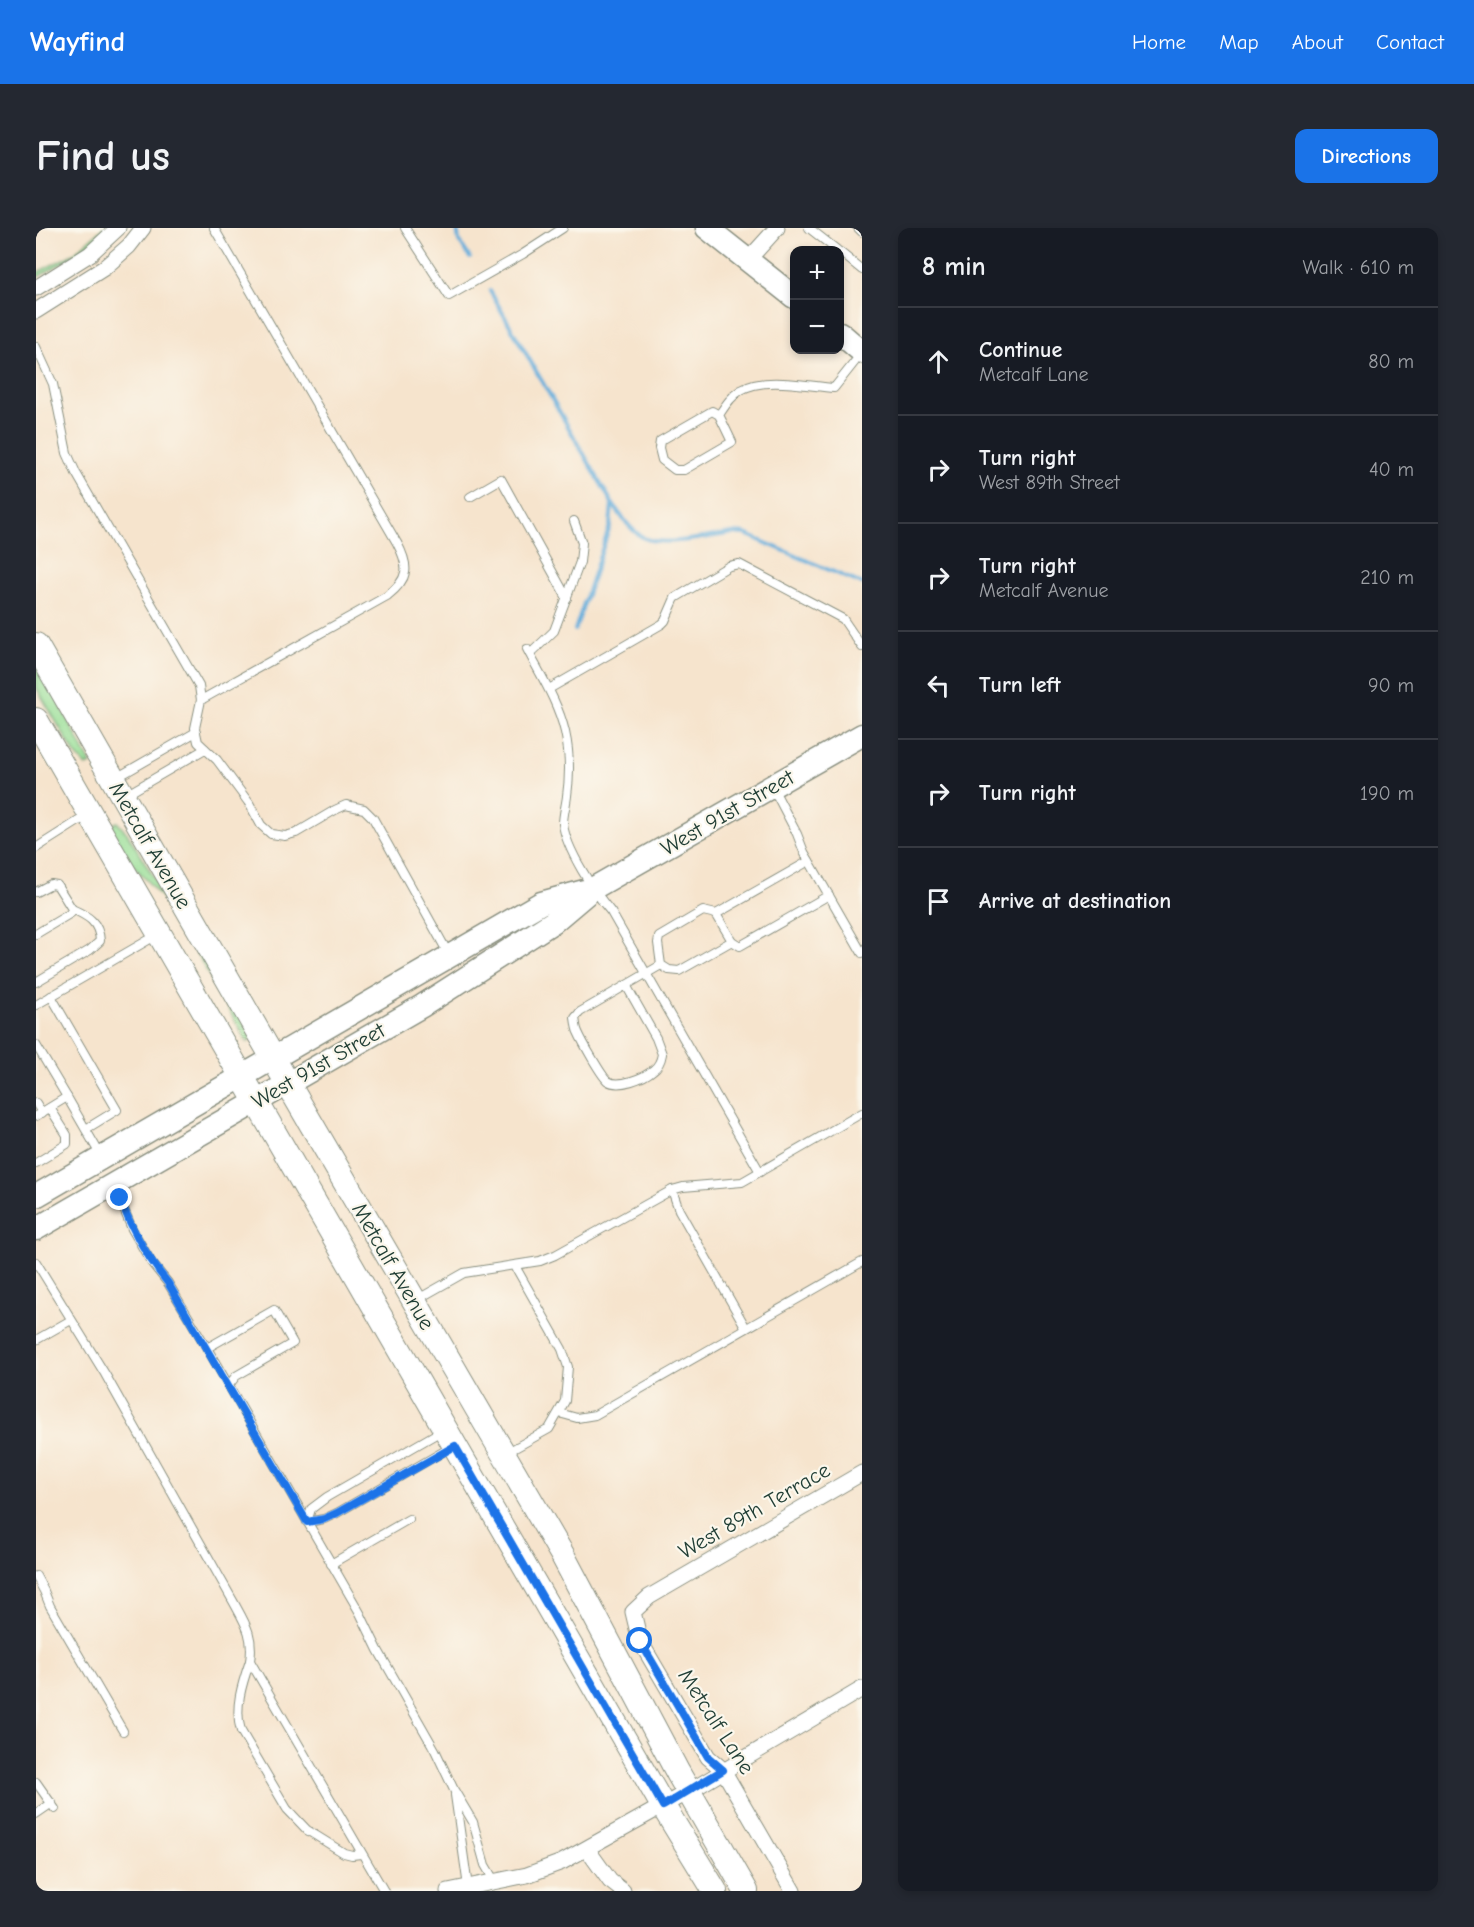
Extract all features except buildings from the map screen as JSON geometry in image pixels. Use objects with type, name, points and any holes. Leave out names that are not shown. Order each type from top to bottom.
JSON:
[{"type":"main road","name":"Metcalf Avenue","points":[[36,645],[563,1556],[688,1791],[746,1891]]},
{"type":"main road","name":"Metcalf Avenue","points":[[36,720],[663,1806],[715,1891]]},
{"type":"main road","points":[[90,813],[118,788]]},
{"type":"street","points":[[36,288],[90,254],[118,228]]},
{"type":"street","points":[[36,311],[105,268],[129,246],[143,228]]},
{"type":"street","points":[[707,228],[790,293]]},
{"type":"street","points":[[748,260],[777,228]]},
{"type":"street","name":"West 91st Street","points":[[36,1229],[422,1006],[553,922],[592,889],[862,735]]},
{"type":"street","name":"West 91st Street","points":[[36,1196],[541,903],[592,889]]},
{"type":"street","points":[[36,1206],[67,1188],[78,1171]]},
{"type":"street","name":"West 89th Terrace","points":[[669,1585],[862,1473]]},
{"type":"street","name":"Metcalf Lane","points":[[669,1585],[648,1597],[633,1612],[640,1641],[708,1757],[723,1770],[793,1891]]},
{"type":"street","points":[[448,1891],[527,1875],[562,1862],[663,1806],[862,1689]]},
{"type":"street","points":[[587,1849],[610,1881],[623,1891]]},
{"type":"lane","points":[[201,700],[387,596],[398,588],[404,579],[406,567],[405,558],[397,543],[214,228]]},
{"type":"lane","points":[[405,228],[448,296],[522,255],[563,228]]},
{"type":"lane","points":[[809,228],[832,246]]},
{"type":"lane","points":[[858,228],[862,232]]},
{"type":"lane","points":[[844,256],[862,270]]},
{"type":"lane","points":[[719,415],[729,400],[740,390],[758,384],[782,383],[834,388],[857,345]]},
{"type":"lane","points":[[36,347],[53,384],[67,453],[76,473],[200,686],[201,700],[195,728],[198,742],[216,760],[249,803],[261,825],[271,834],[285,836],[296,833],[346,805],[363,810],[373,818],[450,956]]},
{"type":"lane","points":[[712,411],[719,415],[732,442],[684,470],[675,470],[662,460],[658,448],[660,441],[712,411]]},
{"type":"lane","points":[[470,497],[501,478],[567,598]]},
{"type":"lane","points":[[574,521],[582,543],[580,562],[554,631],[528,652],[549,689],[566,733],[570,762],[563,822],[567,837],[592,889],[611,912],[760,1172]]},
{"type":"lane","points":[[549,689],[662,624],[675,598],[729,566],[738,564],[843,619],[862,647]]},
{"type":"lane","points":[[118,788],[196,732]]},
{"type":"lane","points":[[118,788],[205,749]]},
{"type":"lane","points":[[772,787],[809,861],[862,953]]},
{"type":"lane","points":[[36,848],[90,813]]},
{"type":"lane","points":[[661,965],[659,937],[703,911],[716,914],[809,861]]},
{"type":"lane","points":[[36,892],[51,884],[57,885],[72,909],[89,916],[96,924],[100,941],[90,950],[38,981]]},
{"type":"lane","points":[[716,914],[732,940],[740,946],[829,895]]},
{"type":"lane","points":[[36,934],[71,914],[72,909]]},
{"type":"lane","points":[[36,1005],[159,933]]},
{"type":"lane","points":[[661,965],[669,970],[679,971],[732,940]]},
{"type":"lane","points":[[626,985],[661,1047],[662,1054],[653,1071],[634,1080],[613,1083],[605,1079],[577,1030],[575,1018],[580,1012],[646,973],[661,965]]},
{"type":"lane","points":[[51,996],[117,1110],[86,1129]]},
{"type":"lane","points":[[36,1045],[102,1157]]},
{"type":"lane","points":[[36,1104],[39,1115],[67,1097]]},
{"type":"lane","points":[[36,1163],[67,1144],[67,1135],[50,1108]]},
{"type":"lane","points":[[414,1301],[464,1273],[515,1266],[540,1261],[555,1255],[672,1190],[742,1182],[862,1113]]},
{"type":"lane","points":[[114,1184],[132,1229],[151,1262],[168,1283],[229,1385],[360,1613],[378,1650],[435,1750],[454,1790],[473,1822],[485,1865],[495,1882]]},
{"type":"lane","points":[[672,1190],[679,1210],[746,1328]]},
{"type":"lane","points":[[36,1262],[38,1273],[105,1374],[250,1634],[252,1649],[250,1662],[238,1706],[238,1720],[242,1731],[287,1809],[307,1830],[344,1853],[361,1854]]},
{"type":"lane","points":[[559,1413],[577,1418],[595,1415],[862,1262]]},
{"type":"lane","points":[[504,1454],[549,1429],[565,1401],[568,1367],[562,1349],[515,1266]]},
{"type":"lane","points":[[207,1348],[274,1310],[279,1318],[293,1343],[236,1376],[229,1385]]},
{"type":"lane","points":[[36,1340],[71,1320]]},
{"type":"lane","points":[[307,1522],[310,1509],[327,1497],[450,1437]]},
{"type":"lane","points":[[307,1522],[324,1519],[337,1513],[450,1437]]},
{"type":"lane","points":[[332,1564],[409,1518]]},
{"type":"lane","points":[[36,1576],[50,1606],[123,1731]]},
{"type":"lane","points":[[250,1662],[384,1891]]},
{"type":"lane","points":[[36,1782],[54,1806],[36,1817]]},
{"type":"lane","points":[[454,1790],[468,1887]]},
{"type":"green space","points":[[103,228],[110,228],[76,255],[36,278],[36,273],[73,254]]},
{"type":"green space","points":[[36,659],[91,764],[86,766],[75,754],[36,687]]},
{"type":"green space","points":[[117,822],[127,833],[158,884],[201,946],[253,1038],[247,1042],[185,933],[162,898],[133,865],[113,833],[112,825]]},
{"type":"waterway","points":[[457,228],[459,241],[470,258]]},
{"type":"waterway","points":[[490,291],[612,503],[639,535],[663,541],[688,540],[733,533],[745,534],[862,584]]},
{"type":"waterway","points":[[575,630],[610,526],[612,504]]},
{"type":"route","points":[[120,1198],[132,1229],[151,1262],[168,1283],[207,1348],[307,1522],[324,1519],[337,1513],[455,1446],[663,1806],[723,1770],[708,1757],[640,1641]]}]
